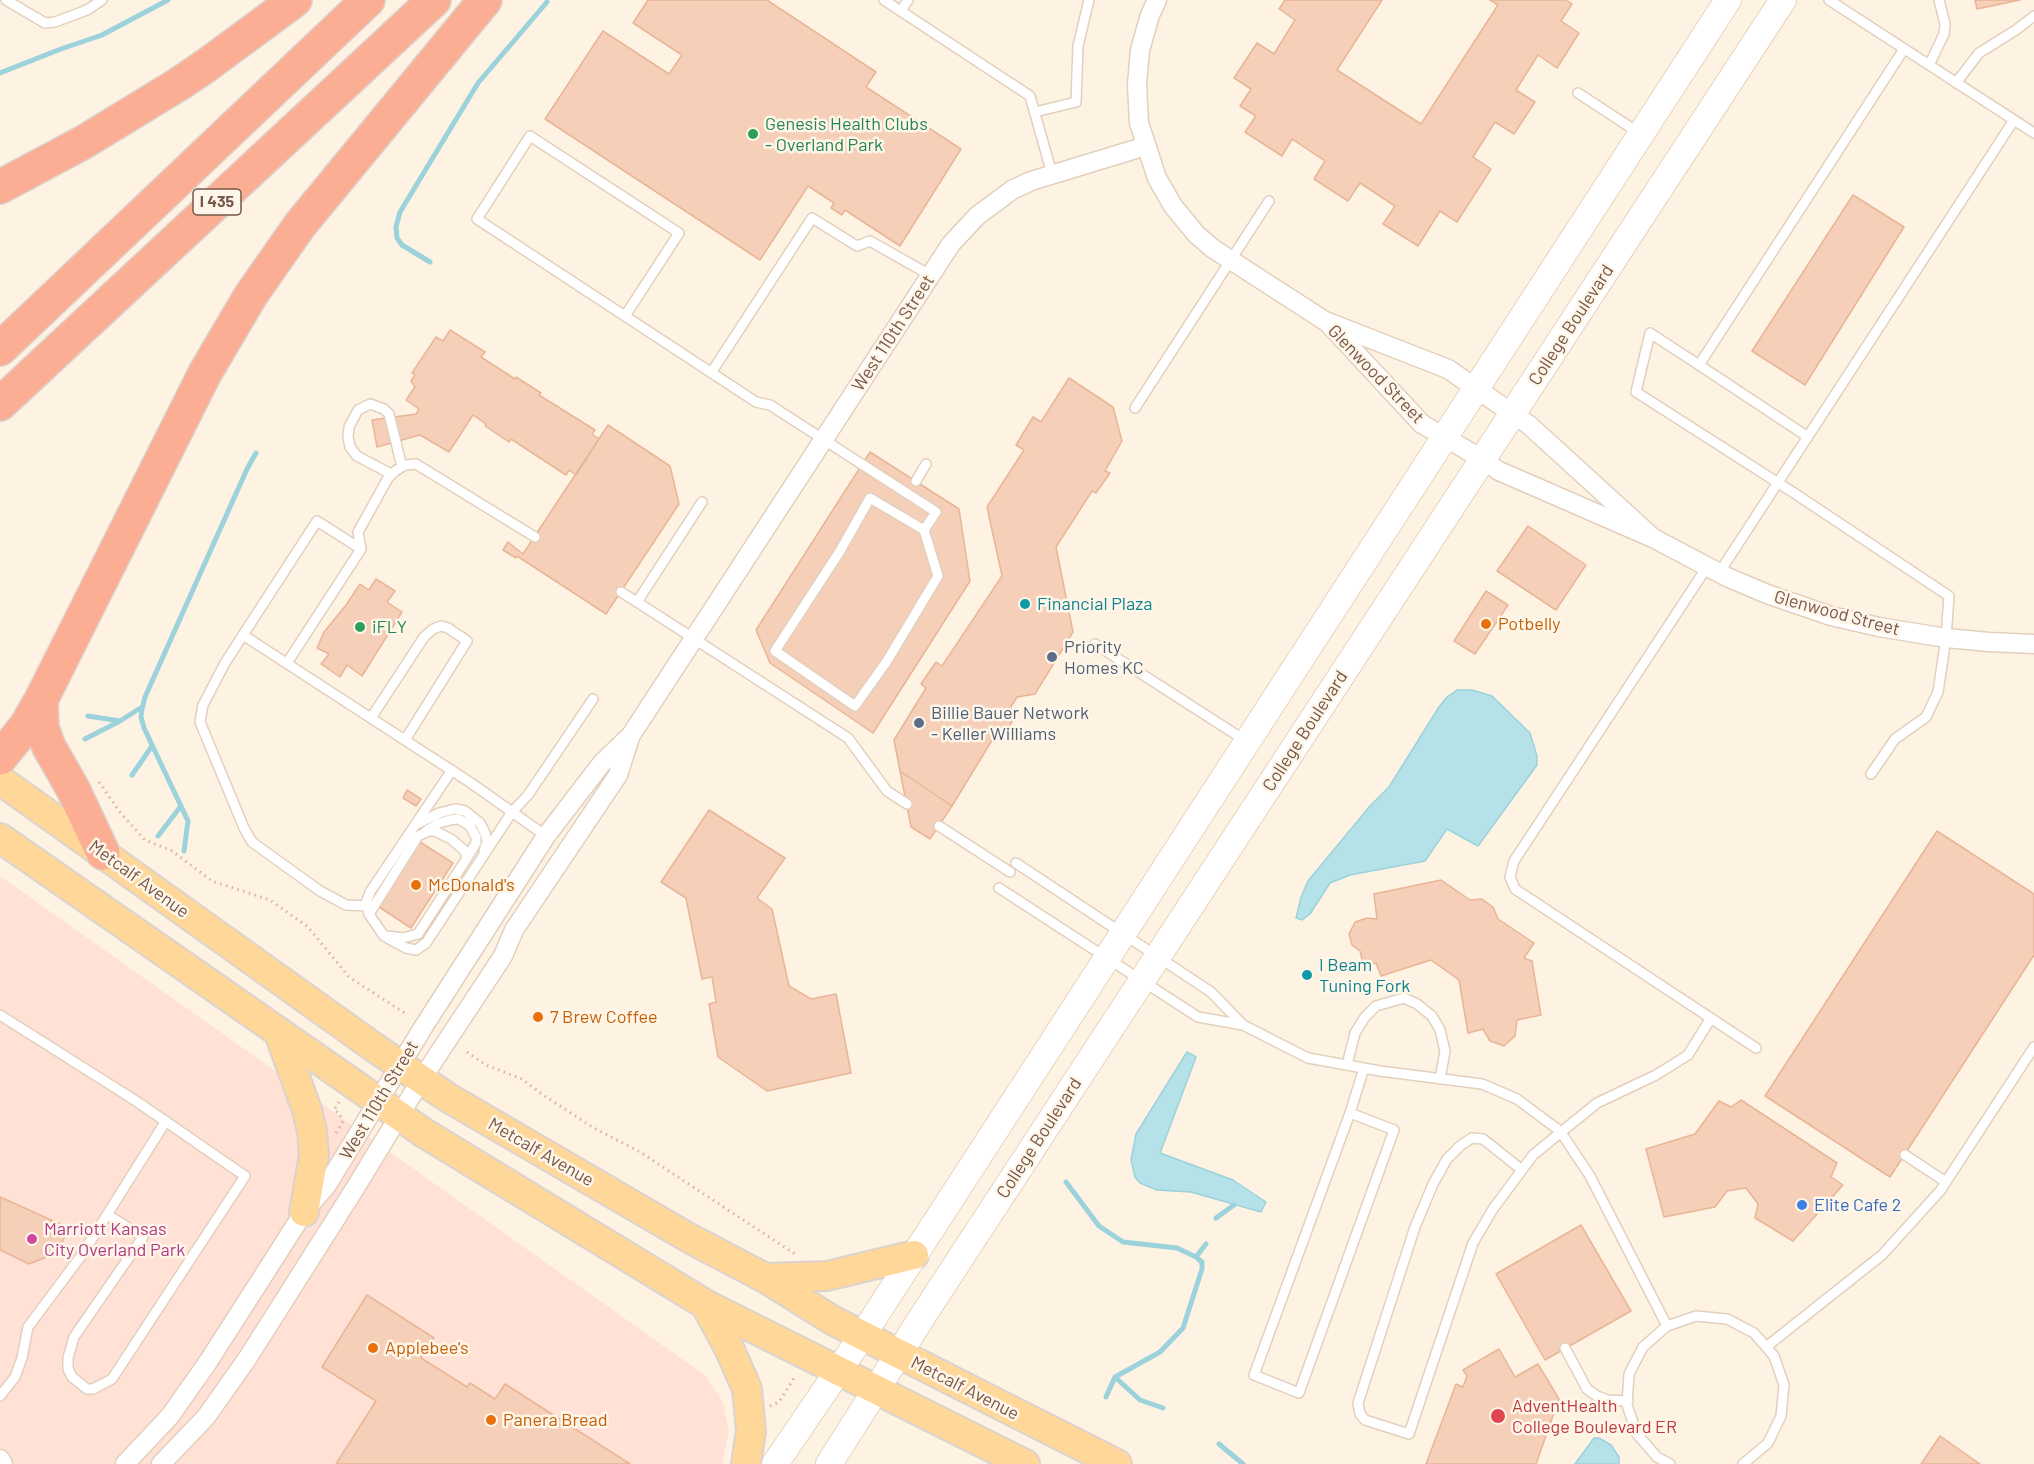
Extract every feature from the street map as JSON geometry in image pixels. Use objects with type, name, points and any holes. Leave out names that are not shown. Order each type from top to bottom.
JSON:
[{"type":"highway","points":[[0,187],[84,142],[149,103],[207,65],[295,0]]},
{"type":"highway","name":"I 435","points":[[0,349],[368,0]]},
{"type":"highway","name":"I 435","points":[[0,404],[434,0]]},
{"type":"highway","points":[[0,758],[26,726],[41,700],[205,373],[251,295],[300,225],[485,0]]},
{"type":"highway","points":[[41,700],[42,728],[103,853]]},
{"type":"main road","points":[[775,1464],[862,1335],[1728,0]]},
{"type":"main road","name":"College Boulevard","points":[[829,1464],[1142,980],[1783,0]]},
{"type":"main road","name":"Metcalf Avenue","points":[[0,780],[410,1073],[512,1136],[689,1238],[765,1278],[832,1320],[1117,1464]]},
{"type":"main road","points":[[0,838],[424,1133],[705,1304],[1025,1464]]},
{"type":"main road","points":[[279,1034],[307,1110],[312,1131],[314,1155],[304,1212]]},
{"type":"main road","points":[[765,1278],[827,1276],[914,1255]]},
{"type":"main road","points":[[705,1304],[729,1348],[747,1389],[751,1431],[746,1464]]},
{"type":"street","points":[[1146,146],[1139,123],[1137,85],[1140,50],[1157,0]]},
{"type":"street","name":"West 110th Street","points":[[161,1464],[206,1417],[247,1359],[546,836],[602,763],[631,735],[951,244],[976,216],[1012,190],[1052,174],[1146,146]]},
{"type":"street","name":"Glenwood Street","points":[[1146,146],[1157,178],[1173,206],[1196,234],[1212,248],[1325,321],[1448,369],[1477,388],[1529,425],[1653,538]]},
{"type":"street","name":"Glenwood Street","points":[[1325,321],[1422,424],[1499,471],[1653,538],[1713,570],[1767,594],[1831,616],[1946,638],[2034,644]]},
{"type":"street","name":"West 110th Street","points":[[125,1464],[170,1416],[249,1300],[304,1212],[389,1109],[410,1073],[503,956],[514,930],[618,775],[631,735]]},
{"type":"street","points":[[0,1459],[3,1464]]},
{"type":"lane","points":[[6,0],[45,23],[55,22],[87,10],[102,0]]},
{"type":"lane","points":[[884,0],[1030,96],[1052,174]]},
{"type":"lane","points":[[901,11],[908,0]]},
{"type":"lane","points":[[1035,112],[1076,102],[1075,74],[1078,46],[1089,0]]},
{"type":"lane","points":[[1829,0],[2034,134]]},
{"type":"lane","points":[[1929,65],[1944,34],[1945,24],[1939,0]]},
{"type":"lane","points":[[1956,83],[1979,53],[2034,16]]},
{"type":"lane","points":[[1699,365],[1904,49]]},
{"type":"lane","points":[[1578,93],[1641,134]]},
{"type":"lane","points":[[1756,1048],[1515,889],[1510,877],[1514,861],[1713,570],[1778,483],[2014,120]]},
{"type":"lane","points":[[625,316],[679,233],[530,136],[477,219],[756,402],[770,405],[936,512],[924,530]]},
{"type":"lane","points":[[1135,408],[1269,201]]},
{"type":"lane","points":[[711,373],[812,218],[857,246],[870,241],[930,275]]},
{"type":"lane","points":[[1808,437],[1650,333],[1636,392],[1948,596],[1946,638],[1938,692],[1926,717],[1895,739],[1871,774]]},
{"type":"lane","points":[[391,474],[357,456],[350,447],[349,427],[358,410],[370,404],[384,409],[389,414],[402,467]]},
{"type":"lane","points":[[286,663],[361,549],[358,532],[391,474],[402,467],[416,464],[535,537]]},
{"type":"lane","points":[[916,482],[927,464]]},
{"type":"lane","points":[[870,498],[924,530],[938,576],[887,662],[855,706],[775,651],[840,551],[870,498]]},
{"type":"lane","points":[[637,602],[702,502]]},
{"type":"lane","points":[[361,549],[317,521],[225,663],[202,705],[200,722],[252,842],[320,891],[346,905],[368,910]]},
{"type":"lane","points":[[621,592],[848,738],[887,791],[907,804]]},
{"type":"lane","points":[[371,718],[424,637],[433,629],[441,626],[448,628],[467,641],[405,740]]},
{"type":"lane","points":[[243,635],[452,770],[546,836]]},
{"type":"lane","points":[[1095,644],[1248,742]]},
{"type":"lane","points":[[452,770],[370,892],[366,903],[384,936],[406,948],[416,950],[426,943],[512,812],[528,795],[592,699]]},
{"type":"lane","points":[[414,826],[439,813],[455,809],[465,811],[480,823],[486,833],[487,841],[483,856]]},
{"type":"lane","points":[[368,910],[416,839],[439,823],[450,820],[458,819],[470,826],[476,837],[476,843],[418,934],[403,938],[384,936]]},
{"type":"lane","points":[[939,826],[1010,872]]},
{"type":"lane","points":[[424,833],[435,831],[451,839],[465,851],[467,858]]},
{"type":"lane","points":[[1016,863],[1211,992],[1243,1025]]},
{"type":"lane","points":[[999,888],[1198,1017],[1243,1025],[1308,1058],[1482,1084],[1517,1099],[1560,1131],[1590,1176],[1666,1326]]},
{"type":"lane","points":[[1347,1065],[1355,1033],[1365,1017],[1376,1006],[1404,998],[1432,1017],[1440,1030],[1445,1051],[1440,1078]]},
{"type":"lane","points":[[0,1015],[166,1121],[245,1176],[112,1379],[93,1389],[87,1389],[72,1377],[68,1369],[68,1358],[74,1337],[143,1237],[108,1215]]},
{"type":"lane","points":[[1522,1170],[1483,1139],[1472,1138],[1447,1159],[1433,1184],[1415,1227],[1358,1403],[1360,1414],[1365,1420],[1409,1434],[1473,1243],[1493,1209],[1522,1170],[1533,1155],[1597,1103],[1656,1075],[1688,1055],[1711,1018]]},
{"type":"lane","points":[[1766,1347],[1882,1255],[1940,1191],[2034,1047]]},
{"type":"lane","points":[[1350,1113],[1394,1130],[1299,1393],[1254,1375],[1350,1113],[1364,1068]]},
{"type":"lane","points":[[0,1396],[15,1377],[22,1358],[28,1327],[81,1256],[166,1121]]},
{"type":"lane","points":[[1905,1155],[1946,1182]]},
{"type":"lane","points":[[1670,1464],[1657,1457],[1637,1434],[1628,1401],[1629,1374],[1643,1347],[1666,1326],[1696,1317],[1727,1319],[1754,1333],[1774,1356],[1784,1385],[1781,1416],[1768,1443],[1743,1464]]},
{"type":"lane","points":[[1565,1348],[1587,1389],[1607,1400],[1628,1401]]},
{"type":"path","points":[[94,774],[119,811],[145,840],[172,851],[212,881],[270,900],[308,927],[349,977],[406,1014]]},
{"type":"path","points":[[467,1052],[486,1065],[522,1079],[594,1128],[640,1152],[800,1258]]},
{"type":"path","points":[[339,1102],[334,1110],[340,1114],[342,1121],[352,1126]]},
{"type":"path","points":[[779,1402],[797,1373]]},
{"type":"shaded area","points":[[0,876],[706,1376],[723,1402],[729,1431],[722,1464],[0,1464]]},
{"type":"water","points":[[1457,690],[1472,690],[1492,696],[1530,733],[1537,756],[1537,765],[1478,846],[1447,829],[1425,861],[1350,875],[1330,883],[1310,914],[1302,920],[1296,918],[1308,881],[1370,806],[1389,787],[1439,707]]},
{"type":"water","points":[[1187,1052],[1196,1057],[1160,1153],[1233,1180],[1266,1202],[1261,1212],[1191,1192],[1157,1190],[1140,1183],[1135,1177],[1131,1160],[1136,1134]]},
{"type":"water","points":[[1594,1438],[1599,1438],[1611,1445],[1619,1457],[1619,1464],[1575,1464]]},
{"type":"building","name":"Genesis Health Clubs - Overland Park","points":[[648,0],[767,0],[876,72],[866,87],[961,149],[900,246],[845,210],[842,215],[831,208],[834,203],[808,186],[760,260],[545,119],[603,31],[669,74],[682,55],[633,23]]},
{"type":"building","points":[[1285,0],[1382,0],[1337,70],[1421,124],[1498,5],[1490,0],[1566,0],[1572,4],[1561,21],[1579,33],[1557,68],[1538,55],[1516,90],[1535,102],[1514,134],[1495,122],[1473,157],[1491,169],[1457,222],[1440,211],[1418,246],[1383,224],[1395,206],[1360,183],[1348,201],[1314,179],[1325,161],[1292,139],[1282,156],[1245,132],[1256,116],[1240,106],[1251,89],[1234,78],[1257,43],[1274,54],[1295,20],[1279,9]]},
{"type":"building","points":[[1975,0],[2020,0],[1977,9]]},
{"type":"building","points":[[1853,195],[1904,227],[1805,385],[1752,351]]},
{"type":"building","points":[[450,330],[485,352],[481,357],[541,393],[539,395],[595,430],[592,434],[599,439],[576,475],[569,470],[566,475],[511,439],[509,442],[473,415],[449,452],[420,435],[377,447],[372,420],[416,414],[419,409],[406,400],[415,387],[411,381],[415,375],[412,373],[436,337],[443,341]]},
{"type":"building","name":"Financial Plaza","points":[[1069,378],[1113,407],[1122,441],[1105,471],[1110,473],[1096,493],[1092,491],[1056,547],[1073,632],[1035,694],[1017,697],[1007,713],[1014,718],[1001,741],[994,737],[952,806],[900,771],[894,740],[926,688],[921,684],[936,662],[942,666],[1002,576],[987,507],[1024,450],[1016,445],[1033,417],[1041,422]]},
{"type":"building","points":[[608,425],[670,466],[679,504],[606,614],[517,556],[516,558],[503,550],[508,542],[523,554]]},
{"type":"building","points":[[870,452],[959,509],[970,581],[873,733],[770,663],[756,630]]},
{"type":"building","points":[[1528,526],[1586,565],[1556,610],[1497,571]]},
{"type":"building","name":"iFLY","points":[[376,579],[395,591],[387,602],[402,612],[362,676],[347,665],[340,677],[321,664],[329,654],[317,648],[324,632],[360,584],[369,590]]},
{"type":"building","points":[[1486,591],[1508,605],[1475,654],[1454,641]]},
{"type":"building","points":[[900,771],[952,806],[930,839],[911,827]]},
{"type":"building","points":[[407,790],[421,799],[416,806],[403,798]]},
{"type":"building","points":[[709,810],[785,858],[757,898],[772,909],[789,986],[811,999],[836,994],[851,1073],[767,1091],[718,1057],[709,1004],[716,1002],[712,977],[702,979],[686,898],[661,882]]},
{"type":"building","points":[[1937,831],[2034,894],[2034,955],[1890,1177],[1765,1096]]},
{"type":"building","name":"McDonald's","points":[[420,842],[453,863],[411,928],[379,907]]},
{"type":"building","points":[[1441,880],[1470,900],[1482,899],[1493,907],[1498,919],[1534,943],[1524,958],[1532,961],[1541,1015],[1517,1020],[1515,1036],[1504,1046],[1490,1041],[1483,1029],[1468,1033],[1459,980],[1431,960],[1381,976],[1376,963],[1364,967],[1360,951],[1352,945],[1349,934],[1355,922],[1367,918],[1377,919],[1374,894]]},
{"type":"building","points":[[1741,1100],[1837,1163],[1831,1177],[1843,1185],[1793,1241],[1755,1218],[1758,1204],[1746,1188],[1727,1191],[1715,1207],[1664,1217],[1646,1149],[1695,1134],[1719,1101],[1731,1107]]},
{"type":"building","name":"Marriott Kansas City Overland Park","points":[[0,1197],[69,1228],[57,1253],[29,1264],[0,1250]]},
{"type":"building","points":[[1581,1225],[1631,1311],[1545,1360],[1496,1274]]},
{"type":"building","points":[[367,1295],[434,1338],[421,1358],[467,1387],[470,1383],[495,1399],[505,1384],[630,1464],[336,1464],[376,1401],[322,1367]]},
{"type":"building","name":"AdventHealth College Boulevard ER","points":[[1499,1349],[1515,1377],[1538,1364],[1559,1399],[1536,1464],[1426,1464],[1456,1384],[1463,1387],[1467,1376],[1463,1370]]},
{"type":"building","points":[[1940,1436],[1980,1464],[1921,1464]]},
{"type":"waterway","points":[[0,73],[102,35],[168,0]]},
{"type":"waterway","points":[[430,262],[402,245],[397,238],[396,227],[400,212],[478,83],[547,2]]},
{"type":"waterway","points":[[184,851],[188,821],[144,728],[141,717],[142,709],[145,697],[256,453]]},
{"type":"waterway","points":[[88,716],[120,721],[142,707]]},
{"type":"waterway","points":[[85,739],[120,721]]},
{"type":"waterway","points":[[132,775],[152,746]]},
{"type":"waterway","points":[[158,836],[181,806]]},
{"type":"waterway","points":[[1066,1182],[1099,1226],[1123,1242],[1177,1248],[1202,1262],[1202,1269],[1183,1328],[1160,1352],[1115,1377],[1106,1397]]},
{"type":"waterway","points":[[1216,1218],[1234,1205]]},
{"type":"waterway","points":[[1196,1257],[1206,1244]]},
{"type":"waterway","points":[[1115,1377],[1140,1400],[1163,1408]]},
{"type":"waterway","points":[[1219,1444],[1243,1464]]},
{"type":"place","name":"Genesis Health Clubs - Overland Park","points":[[753,134]]},
{"type":"place","name":"Financial Plaza","points":[[1025,604]]},
{"type":"place","name":"Potbelly","points":[[1486,624]]},
{"type":"place","name":"iFLY","points":[[360,627]]},
{"type":"place","name":"Priority Homes KC","points":[[1052,657]]},
{"type":"place","name":"Billie Bauer Network - Keller Williams","points":[[919,723]]},
{"type":"place","name":"McDonald's","points":[[416,885]]},
{"type":"place","name":"I Beam Tuning Fork","points":[[1307,975]]},
{"type":"place","name":"7 Brew Coffee","points":[[538,1017]]},
{"type":"place","name":"Elite Cafe 2","points":[[1802,1205]]},
{"type":"place","name":"Marriott Kansas City Overland Park","points":[[32,1239]]},
{"type":"place","name":"Applebee's","points":[[373,1348]]},
{"type":"place","name":"AdventHealth College Boulevard ER","points":[[1498,1416]]},
{"type":"place","name":"Panera Bread","points":[[491,1420]]}]
